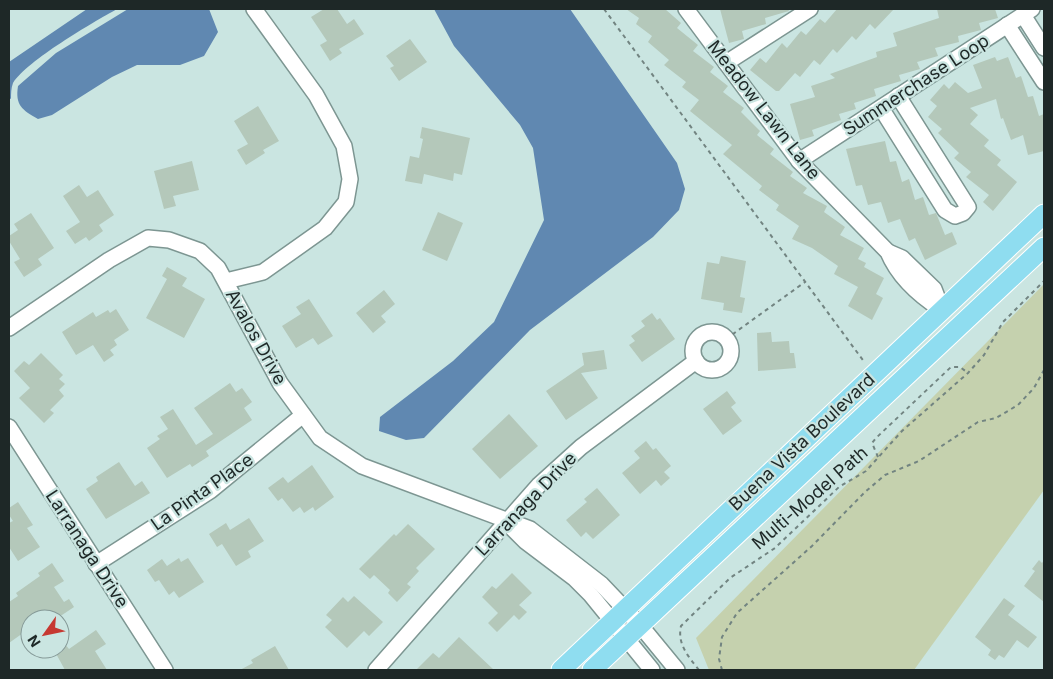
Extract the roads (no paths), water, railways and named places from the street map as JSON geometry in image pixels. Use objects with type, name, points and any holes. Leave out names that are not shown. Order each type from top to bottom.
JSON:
[{"type":"main road","name":"Buena Vista Boulevard","points":[[561,670],[1044,214]]},
{"type":"main road","name":"Buena Vista Boulevard","points":[[592,670],[1044,247]]},
{"type":"main road","points":[[942,310],[959,327]]},
{"type":"street","points":[[226,281],[263,272],[325,228],[346,202],[350,179],[344,146],[316,95],[254,9]]},
{"type":"street","name":"Meadow Lawn Lane","points":[[686,9],[799,161],[888,252],[894,266],[925,299],[942,310]]},
{"type":"street","points":[[726,63],[810,9]]},
{"type":"street","points":[[1027,12],[1044,48]]},
{"type":"street","name":"Summerchase Loop","points":[[799,161],[1027,12]]},
{"type":"street","points":[[1007,25],[1044,82]]},
{"type":"street","points":[[881,108],[945,210],[955,216],[963,213],[968,207],[898,96]]},
{"type":"street","name":"Avalos Drive","points":[[9,328],[109,260],[148,238],[169,240],[200,251],[218,268],[280,384],[320,438],[362,466],[530,529],[584,569],[619,616]]},
{"type":"street","points":[[716,333],[726,339],[731,350],[724,366],[712,370],[700,365],[696,361],[694,349],[696,343],[704,334],[716,333]]},
{"type":"street","name":"Larranaga Drive","points":[[376,670],[539,485],[581,447],[696,361]]},
{"type":"street","name":"La Pinta Place","points":[[96,564],[210,491],[303,416]]},
{"type":"street","name":"Larranaga Drive","points":[[9,427],[165,670]]},
{"type":"street","points":[[619,616],[640,625],[677,670]]},
{"type":"street","points":[[619,616],[627,638],[652,670]]},
{"type":"water","points":[[87,9],[117,9],[61,43],[32,64],[13,83],[11,99],[9,98],[9,62]]},
{"type":"water","points":[[128,9],[209,9],[218,32],[204,56],[180,65],[137,65],[112,77],[52,115],[38,119],[24,110],[18,98],[18,86],[56,53]]},
{"type":"water","points":[[434,9],[570,9],[677,163],[685,189],[679,210],[653,237],[530,330],[424,438],[406,440],[379,431],[380,417],[453,361],[494,322],[544,220],[533,148],[520,125],[454,46]]}]
